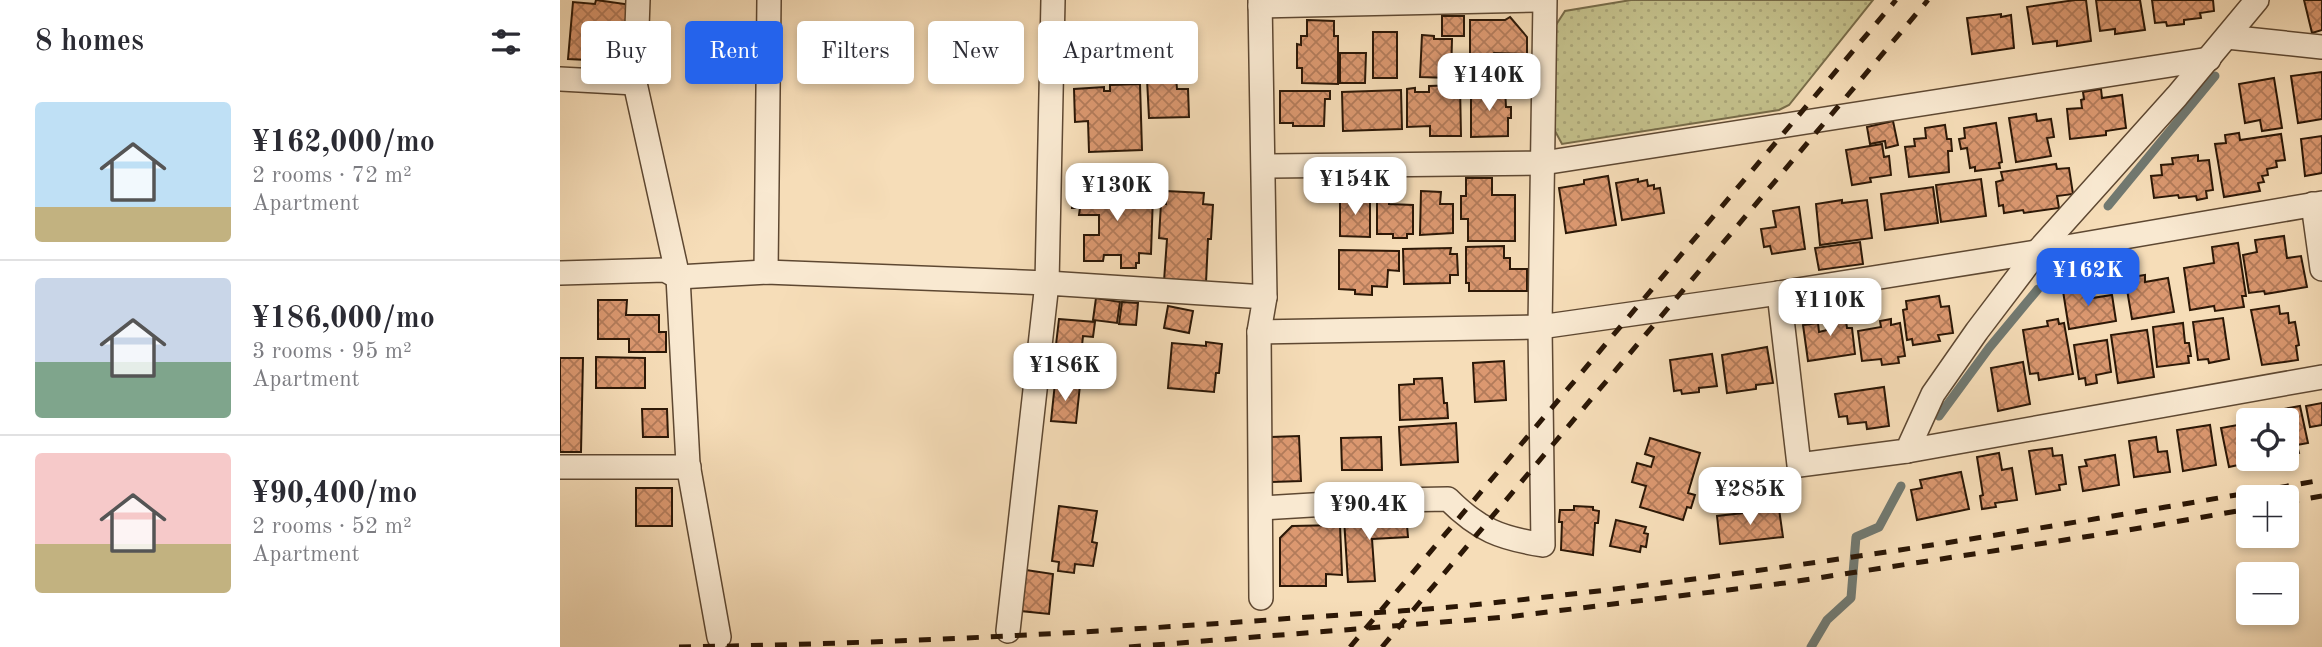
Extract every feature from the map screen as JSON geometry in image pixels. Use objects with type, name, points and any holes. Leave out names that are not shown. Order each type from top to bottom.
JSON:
[{"type":"street","points":[[637,21],[638,0]]},
{"type":"street","points":[[766,272],[769,0]]},
{"type":"street","points":[[1008,631],[1047,283],[1054,0]]},
{"type":"street","points":[[1261,598],[1259,332],[1265,297],[1260,3],[1537,0]]},
{"type":"street","points":[[1261,509],[1448,499],[1469,520],[1507,539],[1543,545],[1540,327],[1545,0]]},
{"type":"street","points":[[1907,451],[1933,394],[2037,252],[2209,59],[2257,0]]},
{"type":"street","points":[[2227,37],[2322,47]]},
{"type":"street","points":[[1264,166],[1543,163],[2209,59]]},
{"type":"street","points":[[560,79],[581,80]]},
{"type":"street","points":[[635,84],[678,277],[689,467],[719,637]]},
{"type":"street","points":[[1259,332],[1540,327],[1779,293],[2317,204],[2322,269]]},
{"type":"street","points":[[560,273],[665,270],[678,277],[766,272],[1047,283],[1265,297]]},
{"type":"street","points":[[1779,293],[1799,465],[1907,451],[2322,377]]},
{"type":"street","points":[[560,467],[689,467]]},
{"type":"shaded area","points":[[1631,0],[1873,0],[1789,105],[1779,110],[1562,144],[1555,131],[1554,28],[1565,11]]},
{"type":"building","points":[[596,0],[632,5],[630,21],[581,21],[581,60],[568,59],[573,2],[595,4]]},
{"type":"building","points":[[2086,0],[2091,41],[2057,46],[2057,41],[2033,44],[2027,7]]},
{"type":"building","points":[[2096,0],[2140,0],[2145,30],[2115,34],[2115,29],[2100,31]]},
{"type":"building","points":[[2152,0],[2213,0],[2214,11],[2200,13],[2201,18],[2184,20],[2184,24],[2167,26],[2166,22],[2155,23]]},
{"type":"building","points":[[2304,0],[2322,0],[2322,30],[2312,33]]},
{"type":"building","points":[[2001,14],[2001,17],[2011,15],[2014,48],[1972,54],[1967,18]]},
{"type":"building","points":[[1442,16],[1464,16],[1464,36],[1442,36]]},
{"type":"building","points":[[1510,17],[1527,37],[1527,54],[1494,53],[1481,64],[1470,53],[1470,20],[1505,20]]},
{"type":"building","points":[[1307,20],[1334,21],[1334,36],[1338,36],[1338,84],[1302,83],[1302,68],[1297,68],[1297,44],[1301,45],[1301,36],[1307,36]]},
{"type":"building","points":[[1373,32],[1397,32],[1397,78],[1373,78]]},
{"type":"building","points":[[1422,35],[1434,36],[1434,39],[1452,39],[1451,78],[1420,77]]},
{"type":"building","points":[[1340,53],[1366,53],[1365,83],[1340,83]]},
{"type":"building","points":[[2322,72],[2322,119],[2298,123],[2291,76]]},
{"type":"building","points":[[2274,78],[2282,128],[2262,131],[2260,120],[2245,123],[2239,84]]},
{"type":"building","points":[[1140,84],[1142,150],[1089,152],[1088,121],[1075,122],[1074,89],[1104,87],[1104,91],[1110,91],[1110,85]]},
{"type":"building","points":[[1147,84],[1177,84],[1177,89],[1188,89],[1189,117],[1149,118]]},
{"type":"building","points":[[1460,85],[1461,136],[1430,136],[1430,126],[1407,127],[1407,89],[1429,92],[1429,86]]},
{"type":"building","points":[[1471,89],[1505,89],[1506,107],[1511,107],[1508,136],[1471,137]]},
{"type":"building","points":[[2101,89],[2102,98],[2122,95],[2126,128],[2106,131],[2106,135],[2070,139],[2067,109],[2082,108],[2083,92]]},
{"type":"building","points":[[1401,90],[1402,129],[1343,131],[1342,92]]},
{"type":"building","points":[[1280,91],[1330,91],[1330,99],[1325,99],[1324,126],[1293,126],[1293,123],[1280,123]]},
{"type":"building","points":[[2036,114],[2037,121],[2051,119],[2054,137],[2047,138],[2051,156],[2016,162],[2009,118]]},
{"type":"building","points":[[1893,121],[1898,145],[1886,148],[1885,141],[1870,144],[1867,127]]},
{"type":"building","points":[[1996,123],[2002,162],[1999,163],[2000,168],[1975,171],[1975,167],[1970,168],[1967,148],[1961,149],[1959,139],[1965,138],[1964,128]]},
{"type":"building","points":[[1945,125],[1947,139],[1951,139],[1952,151],[1948,151],[1949,172],[1909,177],[1905,147],[1915,146],[1914,139],[1926,138],[1925,128]]},
{"type":"building","points":[[2239,133],[2240,140],[2281,134],[2285,160],[2276,161],[2277,167],[2267,169],[2268,175],[2262,176],[2264,182],[2258,183],[2260,191],[2224,197],[2215,144],[2226,143],[2225,135]]},
{"type":"building","points":[[2322,136],[2322,173],[2305,176],[2301,139]]},
{"type":"building","points":[[1882,144],[1884,157],[1889,156],[1891,175],[1870,178],[1871,182],[1852,185],[1846,150]]},
{"type":"building","points":[[2198,155],[2198,161],[2209,160],[2213,190],[2206,191],[2207,198],[2197,200],[2196,196],[2179,198],[2178,195],[2154,198],[2151,176],[2162,175],[2161,165],[2173,164],[2172,158]]},
{"type":"building","points":[[2056,164],[2057,169],[2069,168],[2073,194],[2057,196],[2059,208],[2004,213],[2003,205],[1999,206],[1996,182],[2003,180],[2001,172]]},
{"type":"building","points":[[1608,176],[1616,225],[1566,233],[1559,188]]},
{"type":"building","points":[[1466,178],[1492,178],[1492,195],[1515,195],[1515,241],[1468,241],[1468,219],[1461,219],[1461,196],[1466,196]]},
{"type":"building","points":[[1638,179],[1638,182],[1647,180],[1648,186],[1654,185],[1654,189],[1660,188],[1664,213],[1622,220],[1616,183]]},
{"type":"building","points":[[1981,179],[1986,216],[1941,222],[1936,185]]},
{"type":"building","points":[[1124,185],[1144,186],[1144,194],[1153,195],[1151,254],[1139,253],[1136,268],[1121,268],[1121,255],[1104,255],[1103,261],[1084,261],[1084,235],[1099,235],[1099,215],[1079,215],[1080,208],[1072,208],[1073,190],[1108,188],[1108,193],[1124,193]]},
{"type":"building","points":[[1933,187],[1938,223],[1885,230],[1881,194]]},
{"type":"building","points":[[1166,191],[1204,193],[1203,204],[1213,205],[1206,283],[1164,281],[1167,239],[1159,238],[1161,203],[1166,204]]},
{"type":"building","points":[[1421,191],[1441,192],[1440,204],[1453,204],[1453,233],[1420,235]]},
{"type":"building","points":[[1370,195],[1370,237],[1340,236],[1340,198]]},
{"type":"building","points":[[1377,198],[1389,198],[1389,204],[1413,205],[1413,234],[1407,234],[1407,238],[1393,238],[1393,234],[1377,234]]},
{"type":"building","points":[[1842,200],[1842,203],[1867,200],[1872,238],[1820,245],[1816,204]]},
{"type":"building","points":[[1799,207],[1805,249],[1772,254],[1770,246],[1764,247],[1761,229],[1776,227],[1773,211]]},
{"type":"building","points":[[2284,236],[2287,258],[2301,256],[2307,287],[2265,294],[2264,291],[2249,293],[2243,255],[2257,252],[2255,240]]},
{"type":"building","points":[[1860,242],[1863,264],[1819,270],[1815,248]]},
{"type":"building","points":[[2238,243],[2246,296],[2242,296],[2244,307],[2215,311],[2214,306],[2190,310],[2184,268],[2214,263],[2212,247]]},
{"type":"building","points":[[1504,246],[1504,258],[1510,258],[1510,269],[1527,269],[1527,291],[1469,291],[1469,283],[1466,283],[1466,247]]},
{"type":"building","points":[[1451,248],[1450,254],[1457,254],[1458,275],[1450,275],[1450,283],[1404,284],[1403,249]]},
{"type":"building","points":[[1339,250],[1399,251],[1399,271],[1388,270],[1387,287],[1372,286],[1372,295],[1339,289]]},
{"type":"building","points":[[2145,275],[2145,282],[2168,278],[2174,312],[2132,319],[2125,278]]},
{"type":"building","points":[[2090,286],[2092,298],[2112,295],[2116,321],[2069,329],[2063,291]]},
{"type":"building","points":[[1939,296],[1941,307],[1949,306],[1953,333],[1938,335],[1940,341],[1913,345],[1912,339],[1907,340],[1903,310],[1907,309],[1906,301]]},
{"type":"building","points":[[1096,298],[1120,302],[1117,323],[1093,320]]},
{"type":"building","points":[[598,300],[627,300],[626,315],[659,315],[659,332],[666,332],[666,352],[629,352],[629,339],[598,339]]},
{"type":"building","points":[[1122,302],[1138,303],[1136,325],[1119,324]]},
{"type":"building","points":[[1168,306],[1193,311],[1189,333],[1164,328]]},
{"type":"building","points":[[2279,306],[2280,314],[2288,313],[2289,323],[2295,322],[2299,345],[2296,346],[2298,360],[2262,365],[2251,310]]},
{"type":"building","points":[[1844,308],[1847,328],[1852,328],[1855,354],[1808,361],[1803,325],[1818,323],[1819,332],[1827,330],[1825,311]]},
{"type":"building","points":[[2223,318],[2229,359],[2209,363],[2208,359],[2198,360],[2193,322]]},
{"type":"building","points":[[1059,319],[1095,322],[1093,337],[1083,336],[1080,365],[1054,362]]},
{"type":"building","points":[[1891,319],[1891,325],[1900,323],[1905,356],[1898,357],[1899,363],[1882,365],[1881,359],[1862,361],[1858,331],[1881,327],[1880,321]]},
{"type":"building","points":[[2058,319],[2059,324],[2064,323],[2073,374],[2039,380],[2038,373],[2030,374],[2023,330],[2048,326],[2047,321]]},
{"type":"building","points":[[2183,323],[2185,343],[2189,343],[2191,356],[2188,356],[2189,363],[2157,367],[2153,327]]},
{"type":"building","points":[[2147,330],[2154,377],[2118,383],[2111,335]]},
{"type":"building","points":[[2107,340],[2111,372],[2096,375],[2097,383],[2086,385],[2085,378],[2079,379],[2074,345]]},
{"type":"building","points":[[1206,342],[1222,344],[1214,392],[1168,388],[1172,343],[1206,346]]},
{"type":"building","points":[[1767,347],[1773,383],[1756,385],[1756,389],[1727,393],[1722,355]]},
{"type":"building","points":[[1712,354],[1717,386],[1682,394],[1681,390],[1674,391],[1670,360]]},
{"type":"building","points":[[596,357],[645,358],[645,388],[596,388]]},
{"type":"building","points":[[560,358],[583,358],[581,452],[560,452]]},
{"type":"building","points":[[1504,361],[1506,400],[1475,402],[1473,363]]},
{"type":"building","points":[[2023,362],[2030,404],[1998,411],[1991,368]]},
{"type":"building","points":[[1442,378],[1448,418],[1400,420],[1399,385],[1414,384],[1414,379]]},
{"type":"building","points":[[1055,383],[1080,385],[1076,423],[1051,421]]},
{"type":"building","points":[[1884,387],[1889,426],[1867,429],[1866,422],[1848,424],[1847,416],[1839,417],[1835,394]]},
{"type":"building","points":[[2322,403],[2322,425],[2310,427],[2306,406]]},
{"type":"building","points":[[2300,406],[2308,443],[2299,445],[2299,408],[2289,408]]},
{"type":"building","points":[[642,409],[667,409],[668,437],[643,437]]},
{"type":"building","points":[[1456,423],[1458,462],[1401,465],[1399,427]]},
{"type":"building","points":[[2210,425],[2216,465],[2183,471],[2177,430]]},
{"type":"building","points":[[2236,425],[2236,465],[2229,467],[2221,428]]},
{"type":"building","points":[[1299,436],[1301,481],[1272,482],[1271,437]]},
{"type":"building","points":[[1381,437],[1382,470],[1342,470],[1341,438]]},
{"type":"building","points":[[2156,437],[2158,452],[2167,451],[2170,472],[2134,477],[2129,441]]},
{"type":"building","points":[[1650,438],[1700,453],[1688,493],[1695,495],[1683,520],[1640,507],[1646,486],[1632,482],[1637,463],[1651,467],[1654,457],[1645,454]]},
{"type":"building","points":[[2052,448],[2053,456],[2062,455],[2066,484],[2059,485],[2060,490],[2036,494],[2029,451]]},
{"type":"building","points":[[1999,453],[2002,470],[2012,468],[2017,500],[1995,503],[1996,507],[1982,509],[1980,496],[1983,495],[1977,457]]},
{"type":"building","points":[[2115,455],[2119,485],[2083,491],[2079,467],[2087,466],[2085,460]]},
{"type":"building","points":[[1961,472],[1969,509],[1917,520],[1911,490],[1922,488],[1920,480]]},
{"type":"building","points":[[636,488],[672,488],[672,526],[636,526]]},
{"type":"building","points":[[1059,506],[1097,511],[1092,542],[1097,543],[1093,566],[1075,564],[1074,573],[1058,571],[1059,562],[1052,561]]},
{"type":"building","points":[[1574,506],[1593,507],[1593,510],[1599,511],[1598,523],[1595,523],[1593,555],[1561,550],[1560,510],[1574,510]]},
{"type":"building","points":[[1779,509],[1783,537],[1720,544],[1717,516]]},
{"type":"building","points":[[1406,514],[1408,537],[1372,539],[1375,581],[1348,582],[1344,519]]},
{"type":"building","points":[[1616,520],[1646,527],[1646,547],[1641,546],[1640,552],[1610,546]]},
{"type":"building","points":[[1340,525],[1342,575],[1326,574],[1326,586],[1280,586],[1280,538],[1292,526]]},
{"type":"building","points":[[1026,570],[1053,574],[1049,614],[1021,611]]},
{"type":"waterway","points":[[2108,206],[2215,76]]},
{"type":"waterway","points":[[1939,416],[1989,348],[2038,289]]},
{"type":"waterway","points":[[1811,647],[1827,620],[1851,598],[1856,537],[1879,527],[1901,486]]},
{"type":"railway","points":[[1350,647],[1896,0]]},
{"type":"railway","points":[[1382,647],[1928,0]]},
{"type":"railway","points":[[679,647],[1047,634],[1471,605],[1809,563],[2014,532],[2322,480]]},
{"type":"railway","points":[[2299,500],[2322,496]]},
{"type":"railway","points":[[1129,647],[1507,617],[1785,583],[2236,511]]}]
